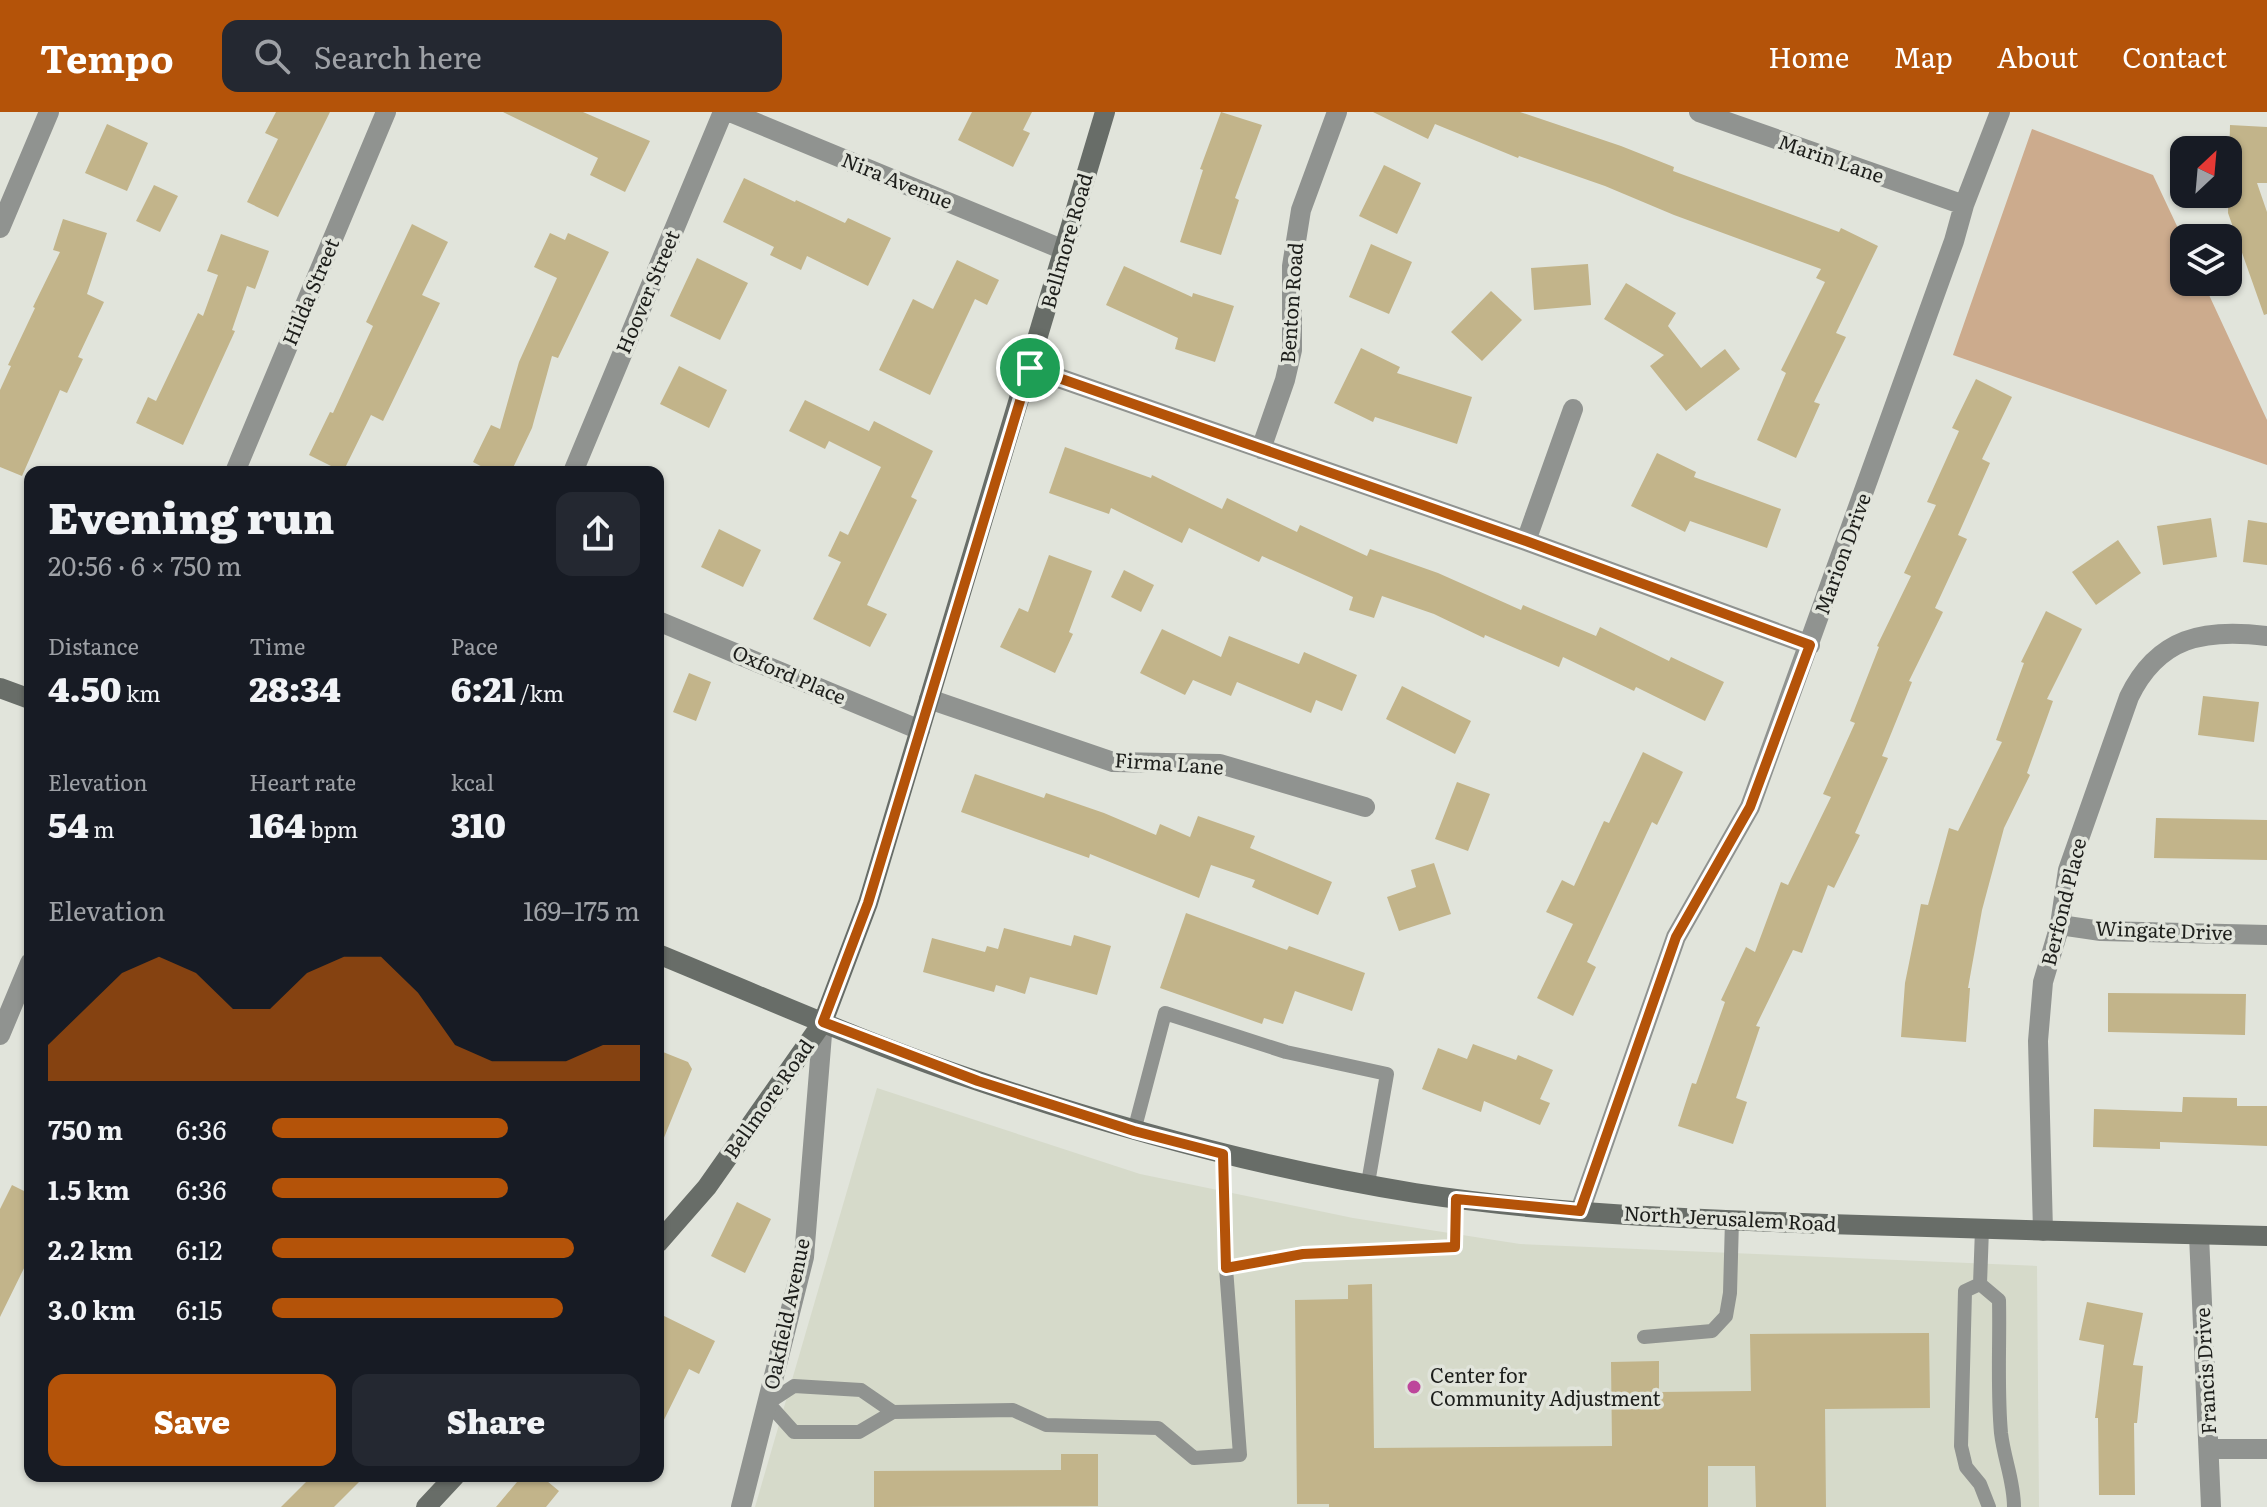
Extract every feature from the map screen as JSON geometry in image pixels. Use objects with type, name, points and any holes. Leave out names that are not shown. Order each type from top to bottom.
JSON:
[{"type":"main road","name":"Bellmore Road","points":[[664,1236],[707,1187],[823,1022],[868,903],[1105,112]]},
{"type":"main road","points":[[0,688],[24,697]]},
{"type":"main road","name":"North Jerusalem Road","points":[[664,956],[978,1081],[1134,1131],[1223,1154],[1456,1199],[1672,1219],[2267,1236]]},
{"type":"main road","points":[[426,1507],[449,1482]]},
{"type":"street","points":[[0,228],[49,112]]},
{"type":"street","name":"Hilda Street","points":[[238,466],[386,112]]},
{"type":"street","name":"Hoover Street","points":[[576,466],[723,112]]},
{"type":"street","name":"Nira Avenue","points":[[730,112],[1064,250]]},
{"type":"street","name":"Benton Road","points":[[1261,449],[1292,350],[1292,266],[1301,210],[1337,112]]},
{"type":"street","name":"Marin Lane","points":[[1699,112],[1964,205]]},
{"type":"street","name":"Marion Drive","points":[[1580,1211],[1676,937],[1750,807],[2000,112]]},
{"type":"street","points":[[1030,368],[1526,541],[1810,645]]},
{"type":"street","points":[[1526,541],[1573,409]]},
{"type":"street","name":"Oxford Place","points":[[664,623],[920,730]]},
{"type":"street","name":"Berfond Place","points":[[2043,1231],[2038,1041],[2043,982],[2060,925],[2068,870],[2129,697],[2140,675],[2153,659],[2172,646],[2204,636],[2267,636]]},
{"type":"street","name":"Firma Lane","points":[[929,699],[1113,762],[1220,764],[1365,807]]},
{"type":"street","name":"Wingate Drive","points":[[2060,925],[2101,931],[2267,935]]},
{"type":"street","points":[[0,1035],[24,977]]},
{"type":"street","name":"Oakfield Avenue","points":[[741,1507],[804,1257],[823,1022]]},
{"type":"street","name":"Francis Drive","points":[[2199,1235],[2211,1507]]},
{"type":"street","points":[[2210,1449],[2267,1449]]},
{"type":"lane","points":[[1134,1131],[1165,1013],[1286,1052],[1387,1074],[1368,1183]]},
{"type":"lane","points":[[893,1412],[861,1390],[794,1386],[768,1403],[794,1432],[859,1432],[893,1412],[1013,1410],[1046,1425],[1158,1428],[1194,1458],[1240,1455],[1226,1268],[1223,1154]]},
{"type":"lane","points":[[1226,1268],[1303,1254],[1455,1247],[1456,1199]]},
{"type":"lane","points":[[1644,1337],[1712,1331],[1726,1316],[1730,1293],[1732,1220]]},
{"type":"lane","points":[[1980,1284],[1982,1229]]},
{"type":"lane","points":[[1980,1284],[1965,1291],[1961,1446],[1966,1467],[1980,1484],[1989,1507]]},
{"type":"lane","points":[[1980,1284],[1999,1300],[2001,1425],[2004,1458],[2014,1486],[2014,1507]]},
{"type":"shaded area","points":[[2032,129],[2153,175],[2176,224],[2170,224],[2170,296],[2209,296],[2267,420],[2267,465],[1953,355]]},
{"type":"shaded area","name":"Center for Community Adjustment","points":[[877,1088],[1140,1174],[1353,1218],[1520,1244],[2037,1266],[2039,1507],[755,1507]]},
{"type":"building","points":[[276,112],[330,112],[278,217],[247,202],[278,139],[265,133]]},
{"type":"building","points":[[503,112],[583,112],[650,141],[625,192],[590,175],[598,158]]},
{"type":"building","points":[[972,112],[1032,112],[1023,130],[1030,133],[1013,167],[958,140]]},
{"type":"building","points":[[1221,112],[1262,125],[1235,198],[1239,200],[1221,255],[1180,242],[1203,170],[1200,169]]},
{"type":"building","points":[[1373,112],[1520,112],[1621,146],[1674,167],[1673,171],[1839,232],[1841,228],[1878,246],[1836,333],[1846,337],[1814,402],[1820,404],[1796,458],[1757,440],[1786,373],[1781,370],[1825,282],[1816,278],[1821,269],[1605,186],[1518,158],[1435,124],[1428,139]]},
{"type":"building","points":[[107,124],[148,143],[127,191],[85,173]]},
{"type":"building","points":[[2230,125],[2267,127],[2267,183],[2257,183],[2267,212],[2267,314],[2264,315],[2242,253],[2242,224],[2232,224],[2228,213],[2228,208],[2242,208],[2242,136],[2230,136]]},
{"type":"building","points":[[1384,165],[1421,183],[1397,234],[1359,216]]},
{"type":"building","points":[[744,178],[845,223],[848,218],[891,238],[868,286],[807,256],[801,270],[770,255],[774,247],[723,222]]},
{"type":"building","points":[[154,185],[178,196],[160,232],[136,221]]},
{"type":"building","points":[[63,219],[107,233],[87,294],[104,302],[78,357],[83,359],[67,393],[60,390],[22,476],[0,467],[0,390],[33,307],[60,252],[53,250]]},
{"type":"building","points":[[412,224],[448,242],[422,295],[440,303],[383,421],[371,415],[346,466],[331,466],[309,455],[330,412],[333,413],[373,326],[366,322]]},
{"type":"building","points":[[550,233],[565,240],[568,233],[609,252],[558,358],[552,356],[532,428],[514,466],[481,466],[473,462],[491,425],[500,429],[519,362],[557,278],[534,267]]},
{"type":"building","points":[[221,234],[269,251],[255,289],[247,286],[232,330],[235,331],[183,445],[136,423],[148,397],[156,401],[198,313],[203,316],[218,275],[207,271]]},
{"type":"building","points":[[1371,244],[1412,262],[1389,314],[1349,297]]},
{"type":"building","points":[[697,258],[748,283],[720,340],[670,316]]},
{"type":"building","points":[[957,260],[999,280],[987,305],[975,299],[930,395],[879,370],[913,299],[933,309]]},
{"type":"building","points":[[1588,264],[1591,305],[1534,310],[1531,268]]},
{"type":"building","points":[[1124,266],[1192,297],[1193,293],[1234,306],[1215,362],[1175,349],[1178,338],[1106,305]]},
{"type":"building","points":[[1626,283],[1676,313],[1668,326],[1701,368],[1725,349],[1740,369],[1686,411],[1650,366],[1664,355],[1604,319]]},
{"type":"building","points":[[1491,291],[1522,320],[1482,361],[1451,332]]},
{"type":"building","points":[[1361,348],[1400,367],[1397,373],[1472,397],[1457,444],[1375,417],[1373,422],[1334,403]]},
{"type":"building","points":[[679,366],[727,390],[709,428],[660,404]]},
{"type":"building","points":[[1976,379],[2012,397],[1982,459],[1990,463],[1958,535],[1967,539],[1935,608],[1943,612],[1909,681],[1912,682],[1882,756],[1888,758],[1855,833],[1860,835],[1834,888],[1828,885],[1802,953],[1793,950],[1756,1026],[1760,1027],[1736,1098],[1747,1102],[1733,1144],[1678,1126],[1725,1002],[1721,1000],[1746,947],[1755,952],[1781,882],[1788,885],[1831,797],[1823,794],[1855,723],[1850,721],[1877,646],[1911,576],[1904,573],[1936,505],[1927,502],[1959,431],[1952,428]]},
{"type":"building","points":[[805,400],[869,431],[874,421],[933,451],[911,497],[917,500],[867,605],[887,614],[870,647],[813,619],[841,562],[828,556],[840,531],[848,535],[881,467],[829,441],[825,449],[789,431]]},
{"type":"building","points":[[1065,447],[1151,478],[1152,475],[1222,509],[1227,498],[1297,532],[1300,525],[1367,556],[1370,549],[1438,573],[1521,610],[1523,605],[1596,636],[1600,627],[1669,661],[1671,657],[1724,682],[1705,721],[1636,687],[1634,691],[1563,657],[1559,667],[1485,635],[1484,638],[1434,614],[1382,596],[1374,618],[1349,610],[1353,597],[1262,556],[1259,562],[1189,528],[1182,543],[1111,508],[1109,514],[1049,493]]},
{"type":"building","points":[[1657,453],[1696,472],[1694,477],[1781,509],[1767,548],[1690,521],[1685,532],[1631,506]]},
{"type":"building","points":[[2211,518],[2217,557],[2163,565],[2157,526]]},
{"type":"building","points":[[2248,520],[2267,523],[2267,565],[2243,562]]},
{"type":"building","points":[[719,529],[761,550],[743,587],[701,567]]},
{"type":"building","points":[[2118,540],[2141,573],[2096,605],[2072,572]]},
{"type":"building","points":[[1049,555],[1092,571],[1069,632],[1073,634],[1055,673],[1000,647],[1019,608],[1028,612]]},
{"type":"building","points":[[1124,570],[1154,585],[1141,612],[1111,597]]},
{"type":"building","points":[[2046,611],[2082,629],[2047,699],[2053,701],[2027,773],[2030,775],[2004,828],[1982,910],[1968,988],[1966,1042],[1901,1037],[1905,983],[1921,904],[1928,905],[1949,828],[1958,831],[2002,742],[1996,740],[2024,663],[2021,662]]},
{"type":"building","points":[[1162,629],[1221,657],[1229,636],[1299,664],[1304,652],[1357,675],[1342,711],[1316,700],[1311,713],[1237,682],[1231,696],[1193,680],[1185,695],[1140,673]]},
{"type":"building","points":[[689,673],[711,682],[696,721],[673,712]]},
{"type":"building","points":[[1402,686],[1471,721],[1455,754],[1386,719]]},
{"type":"building","points":[[2203,696],[2259,702],[2254,742],[2198,735]]},
{"type":"building","points":[[1643,752],[1683,772],[1657,825],[1652,822],[1587,962],[1596,967],[1573,1016],[1537,998],[1573,924],[1546,912],[1562,880],[1574,886],[1604,821],[1609,823]]},
{"type":"building","points":[[975,774],[1044,798],[1046,793],[1156,835],[1160,824],[1190,837],[1198,816],[1255,836],[1250,848],[1332,882],[1318,915],[1252,887],[1255,880],[1211,865],[1199,898],[1090,854],[1089,858],[961,812]]},
{"type":"building","points":[[1457,782],[1490,794],[1468,851],[1435,839]]},
{"type":"building","points":[[2156,818],[2267,820],[2267,860],[2154,858]]},
{"type":"building","points":[[1434,863],[1451,914],[1399,931],[1387,897],[1416,887],[1411,870]]},
{"type":"building","points":[[1186,913],[1287,950],[1289,946],[1365,973],[1352,1011],[1295,991],[1283,1024],[1264,1018],[1262,1024],[1160,988]]},
{"type":"building","points":[[1004,928],[1071,946],[1074,935],[1111,946],[1097,995],[1030,977],[1025,994],[996,985],[994,992],[923,972],[932,938],[985,952],[987,946],[998,949]]},
{"type":"building","points":[[2108,993],[2246,994],[2245,1035],[2108,1032]]},
{"type":"building","points":[[1473,1044],[1516,1060],[1518,1055],[1553,1070],[1540,1099],[1550,1103],[1540,1125],[1484,1101],[1481,1112],[1422,1089],[1438,1048],[1467,1059]]},
{"type":"building","points":[[664,1052],[688,1062],[692,1069],[664,1138]]},
{"type":"building","points":[[2183,1097],[2237,1098],[2237,1106],[2267,1106],[2267,1146],[2160,1142],[2160,1149],[2093,1147],[2094,1109],[2182,1112]]},
{"type":"building","points":[[12,1185],[24,1191],[24,1268],[0,1317],[0,1209]]},
{"type":"building","points":[[737,1202],[771,1219],[745,1273],[711,1256]]},
{"type":"building","points":[[1372,1284],[1374,1448],[1612,1446],[1611,1362],[1659,1361],[1659,1392],[1751,1391],[1750,1334],[1929,1333],[1930,1408],[1825,1409],[1826,1507],[1756,1507],[1755,1466],[1708,1466],[1708,1507],[1329,1507],[1329,1504],[1297,1504],[1295,1300],[1348,1299],[1348,1285]]},
{"type":"building","points":[[2087,1302],[2143,1313],[2133,1365],[2143,1366],[2137,1423],[2134,1423],[2135,1495],[2099,1495],[2098,1418],[2095,1418],[2104,1345],[2079,1340]]},
{"type":"building","points":[[664,1316],[715,1341],[699,1374],[689,1369],[664,1420]]},
{"type":"building","points":[[1061,1454],[1098,1454],[1098,1506],[874,1507],[874,1471],[1061,1470]]},
{"type":"building","points":[[306,1482],[359,1482],[334,1507],[281,1507]]},
{"type":"building","points":[[517,1482],[548,1482],[559,1491],[546,1507],[496,1507]]},
{"type":"place","name":"Center for Community Adjustment","points":[[1414,1387]]},
{"type":"route","points":[[1030,368],[1526,541],[1810,645],[1750,807],[1676,937],[1580,1211],[1456,1199],[1455,1247],[1303,1254],[1226,1268],[1223,1154],[1134,1131],[978,1081],[823,1022],[868,903],[1030,368]]}]
